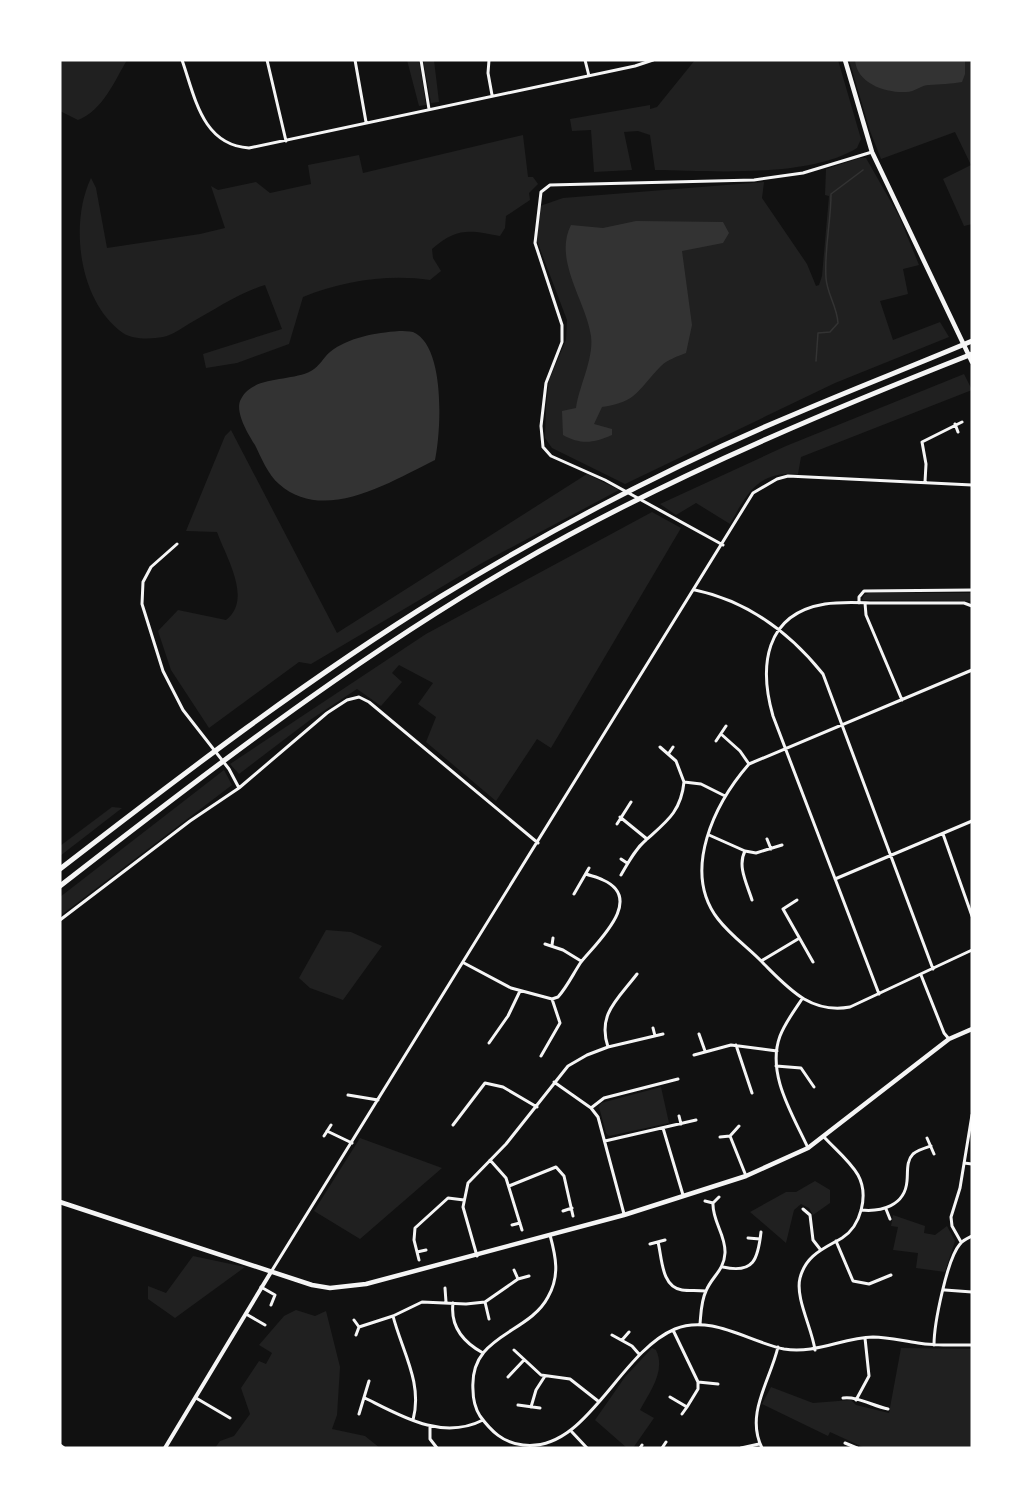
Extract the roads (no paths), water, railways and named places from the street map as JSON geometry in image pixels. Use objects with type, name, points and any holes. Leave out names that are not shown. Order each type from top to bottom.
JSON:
[{"type":"highway","points":[[60,869],[193,766],[313,680],[441,597],[620,496],[764,427],[972,341]]},
{"type":"highway","points":[[60,886],[203,775],[446,607],[569,535],[797,425],[972,354]]},
{"type":"main road","points":[[845,60],[872,152],[972,362]]},
{"type":"main road","points":[[60,1202],[186,1241],[312,1285],[337,1288],[366,1284],[624,1215],[746,1176],[808,1148],[949,1039],[972,1029]]},
{"type":"street","points":[[182,60],[202,118],[212,132],[230,144],[242,148],[286,141],[589,76],[653,60]]},
{"type":"street","points":[[267,60],[286,141]]},
{"type":"street","points":[[355,60],[366,122]]},
{"type":"street","points":[[421,60],[429,109]]},
{"type":"street","points":[[489,60],[488,73],[492,95]]},
{"type":"street","points":[[585,60],[589,76]]},
{"type":"street","points":[[723,545],[605,480],[551,456],[543,447],[541,426],[546,384],[562,342],[562,325],[535,243],[541,192],[550,185],[754,180],[803,173],[872,152]]},
{"type":"street","points":[[925,482],[926,464],[922,442],[963,422]]},
{"type":"street","points":[[955,424],[958,432]]},
{"type":"street","points":[[165,1448],[261,1287],[723,545],[753,493],[777,479],[788,476],[972,485]]},
{"type":"street","points":[[177,544],[151,567],[143,582],[142,604],[163,671],[183,710],[229,769],[239,788]]},
{"type":"street","points":[[695,590],[741,604],[804,651],[823,674],[844,725],[933,969]]},
{"type":"street","points":[[859,603],[864,591],[972,590]]},
{"type":"street","points":[[879,993],[773,716],[765,675],[769,645],[778,631],[804,611],[817,606],[859,603],[964,603],[972,606]]},
{"type":"street","points":[[865,603],[866,615],[902,700]]},
{"type":"street","points":[[972,670],[749,764],[725,796],[709,835],[702,865],[704,887],[712,910],[718,919],[802,999],[820,1006],[840,1009],[921,975],[972,950]]},
{"type":"street","points":[[60,920],[180,828],[253,778],[310,726],[347,700],[359,697],[369,702],[538,843]]},
{"type":"street","points":[[716,741],[726,726]]},
{"type":"street","points":[[721,734],[740,751],[749,764]]},
{"type":"street","points":[[621,875],[627,863],[647,839],[659,831],[679,804],[684,782],[680,768],[669,753],[660,747]]},
{"type":"street","points":[[669,753],[673,747]]},
{"type":"street","points":[[684,782],[701,784],[725,796]]},
{"type":"street","points":[[617,824],[631,802]]},
{"type":"street","points":[[620,817],[647,839]]},
{"type":"street","points":[[835,879],[972,821]]},
{"type":"street","points":[[943,834],[972,916]]},
{"type":"street","points":[[709,835],[745,851],[756,853],[782,845]]},
{"type":"street","points":[[767,839],[771,849]]},
{"type":"street","points":[[745,851],[741,865],[752,900]]},
{"type":"street","points":[[621,859],[627,863]]},
{"type":"street","points":[[574,894],[589,868]]},
{"type":"street","points":[[463,963],[520,991],[552,999],[562,992],[582,962],[602,939],[621,903],[619,894],[610,885],[585,874]]},
{"type":"street","points":[[965,899],[972,895]]},
{"type":"street","points":[[797,900],[783,909],[813,962]]},
{"type":"street","points":[[552,945],[553,938]]},
{"type":"street","points":[[761,961],[799,938]]},
{"type":"street","points":[[545,944],[552,945],[582,962]]},
{"type":"street","points":[[608,1047],[604,1031],[605,1016],[634,981],[636,974]]},
{"type":"street","points":[[921,975],[944,1033],[949,1039]]},
{"type":"street","points":[[489,1043],[508,1016],[520,991]]},
{"type":"street","points":[[541,1056],[560,1023],[552,999]]},
{"type":"street","points":[[802,999],[781,1034],[776,1066],[784,1097],[808,1148]]},
{"type":"street","points":[[653,1028],[655,1036]]},
{"type":"street","points":[[477,1256],[463,1207],[468,1184],[537,1107],[554,1082],[577,1060],[608,1047],[663,1034]]},
{"type":"street","points":[[699,1034],[705,1051]]},
{"type":"street","points":[[492,1038],[497,1042]]},
{"type":"street","points":[[540,1045],[545,1048]]},
{"type":"street","points":[[694,1055],[736,1045],[777,1051]]},
{"type":"street","points":[[736,1045],[752,1093]]},
{"type":"street","points":[[776,1066],[801,1068],[814,1087]]},
{"type":"street","points":[[591,1108],[604,1098],[678,1079]]},
{"type":"street","points":[[453,1125],[480,1087],[489,1082],[516,1093],[537,1107]]},
{"type":"street","points":[[554,1082],[591,1108],[598,1117],[624,1215]]},
{"type":"street","points":[[348,1095],[378,1100]]},
{"type":"street","points":[[455,1114],[459,1118]]},
{"type":"street","points":[[961,1242],[952,1226],[951,1217],[971,1131],[972,1115]]},
{"type":"street","points":[[679,1116],[681,1124]]},
{"type":"street","points":[[605,1141],[696,1120]]},
{"type":"street","points":[[324,1136],[331,1125]]},
{"type":"street","points":[[720,1137],[730,1136],[739,1126]]},
{"type":"street","points":[[663,1128],[684,1197]]},
{"type":"street","points":[[327,1131],[352,1143]]},
{"type":"street","points":[[730,1136],[746,1176]]},
{"type":"street","points":[[815,1350],[798,1289],[807,1262],[820,1249],[850,1231],[861,1210],[862,1191],[858,1175],[824,1136]]},
{"type":"street","points":[[927,1138],[934,1154]]},
{"type":"street","points":[[861,1210],[886,1209],[904,1193],[908,1163],[912,1155],[931,1146]]},
{"type":"street","points":[[490,1160],[509,1186],[522,1230]]},
{"type":"street","points":[[964,1163],[972,1164]]},
{"type":"street","points":[[509,1186],[556,1167],[564,1176],[573,1215]]},
{"type":"street","points":[[713,1203],[719,1197]]},
{"type":"street","points":[[419,1260],[415,1228],[448,1198],[464,1200]]},
{"type":"street","points":[[705,1201],[713,1203]]},
{"type":"street","points":[[700,1324],[706,1291],[723,1267],[724,1242],[715,1222],[713,1203]]},
{"type":"street","points":[[563,1211],[572,1208]]},
{"type":"street","points":[[802,1209],[810,1215],[813,1240],[820,1249]]},
{"type":"street","points":[[886,1209],[890,1219]]},
{"type":"street","points":[[512,1225],[520,1223]]},
{"type":"street","points":[[723,1267],[735,1270],[748,1266],[757,1257],[760,1232]]},
{"type":"street","points":[[550,1235],[556,1272],[550,1295],[536,1314],[494,1340],[483,1353],[472,1384],[475,1404],[483,1419],[500,1437],[524,1446],[550,1444],[571,1432],[639,1354],[673,1330],[700,1324],[778,1347],[815,1350],[865,1338],[888,1338],[934,1345],[972,1345]]},
{"type":"street","points":[[934,1345],[936,1310],[945,1290],[953,1255],[961,1242],[972,1236]]},
{"type":"street","points":[[748,1238],[760,1239]]},
{"type":"street","points":[[650,1244],[665,1240]]},
{"type":"street","points":[[836,1241],[853,1281],[869,1284],[891,1275]]},
{"type":"street","points":[[658,1242],[663,1273],[669,1283],[682,1290],[706,1291]]},
{"type":"street","points":[[417,1252],[426,1250]]},
{"type":"street","points":[[514,1270],[518,1279]]},
{"type":"street","points":[[359,1327],[393,1316],[422,1302],[485,1302],[518,1279],[529,1276]]},
{"type":"street","points":[[261,1287],[275,1295],[271,1305]]},
{"type":"street","points":[[445,1288],[446,1302]]},
{"type":"street","points":[[945,1290],[972,1292]]},
{"type":"street","points":[[485,1302],[489,1319]]},
{"type":"street","points":[[453,1303],[454,1322],[458,1333],[483,1353]]},
{"type":"street","points":[[246,1313],[265,1325]]},
{"type":"street","points":[[393,1316],[415,1386],[417,1402],[413,1420]]},
{"type":"street","points":[[354,1320],[359,1327]]},
{"type":"street","points":[[356,1335],[359,1327]]},
{"type":"street","points":[[673,1330],[698,1382],[698,1389],[682,1414]]},
{"type":"street","points":[[622,1340],[629,1332]]},
{"type":"street","points":[[612,1335],[639,1354]]},
{"type":"street","points":[[856,1400],[869,1376],[865,1338]]},
{"type":"street","points":[[741,1448],[761,1446],[755,1415],[778,1347]]},
{"type":"street","points":[[514,1350],[545,1377],[570,1379],[598,1401]]},
{"type":"street","points":[[508,1377],[524,1360]]},
{"type":"street","points":[[531,1407],[536,1390],[545,1377]]},
{"type":"street","points":[[359,1414],[369,1381]]},
{"type":"street","points":[[698,1382],[718,1384]]},
{"type":"street","points":[[670,1397],[687,1407]]},
{"type":"street","points":[[843,1398],[853,1397],[856,1400],[888,1409]]},
{"type":"street","points":[[196,1398],[230,1418]]},
{"type":"street","points":[[365,1398],[399,1416],[430,1426],[455,1429],[483,1419]]},
{"type":"street","points":[[518,1405],[540,1408]]},
{"type":"street","points":[[430,1426],[433,1444],[436,1448]]},
{"type":"street","points":[[571,1432],[587,1448]]},
{"type":"street","points":[[662,1448],[666,1442]]},
{"type":"street","points":[[846,1443],[857,1448]]},
{"type":"street","points":[[428,1448],[433,1444]]},
{"type":"street","points":[[60,1445],[64,1448]]},
{"type":"waterway","points":[[816,361],[818,333],[830,332],[838,323],[826,278],[831,194],[863,170]]}]
